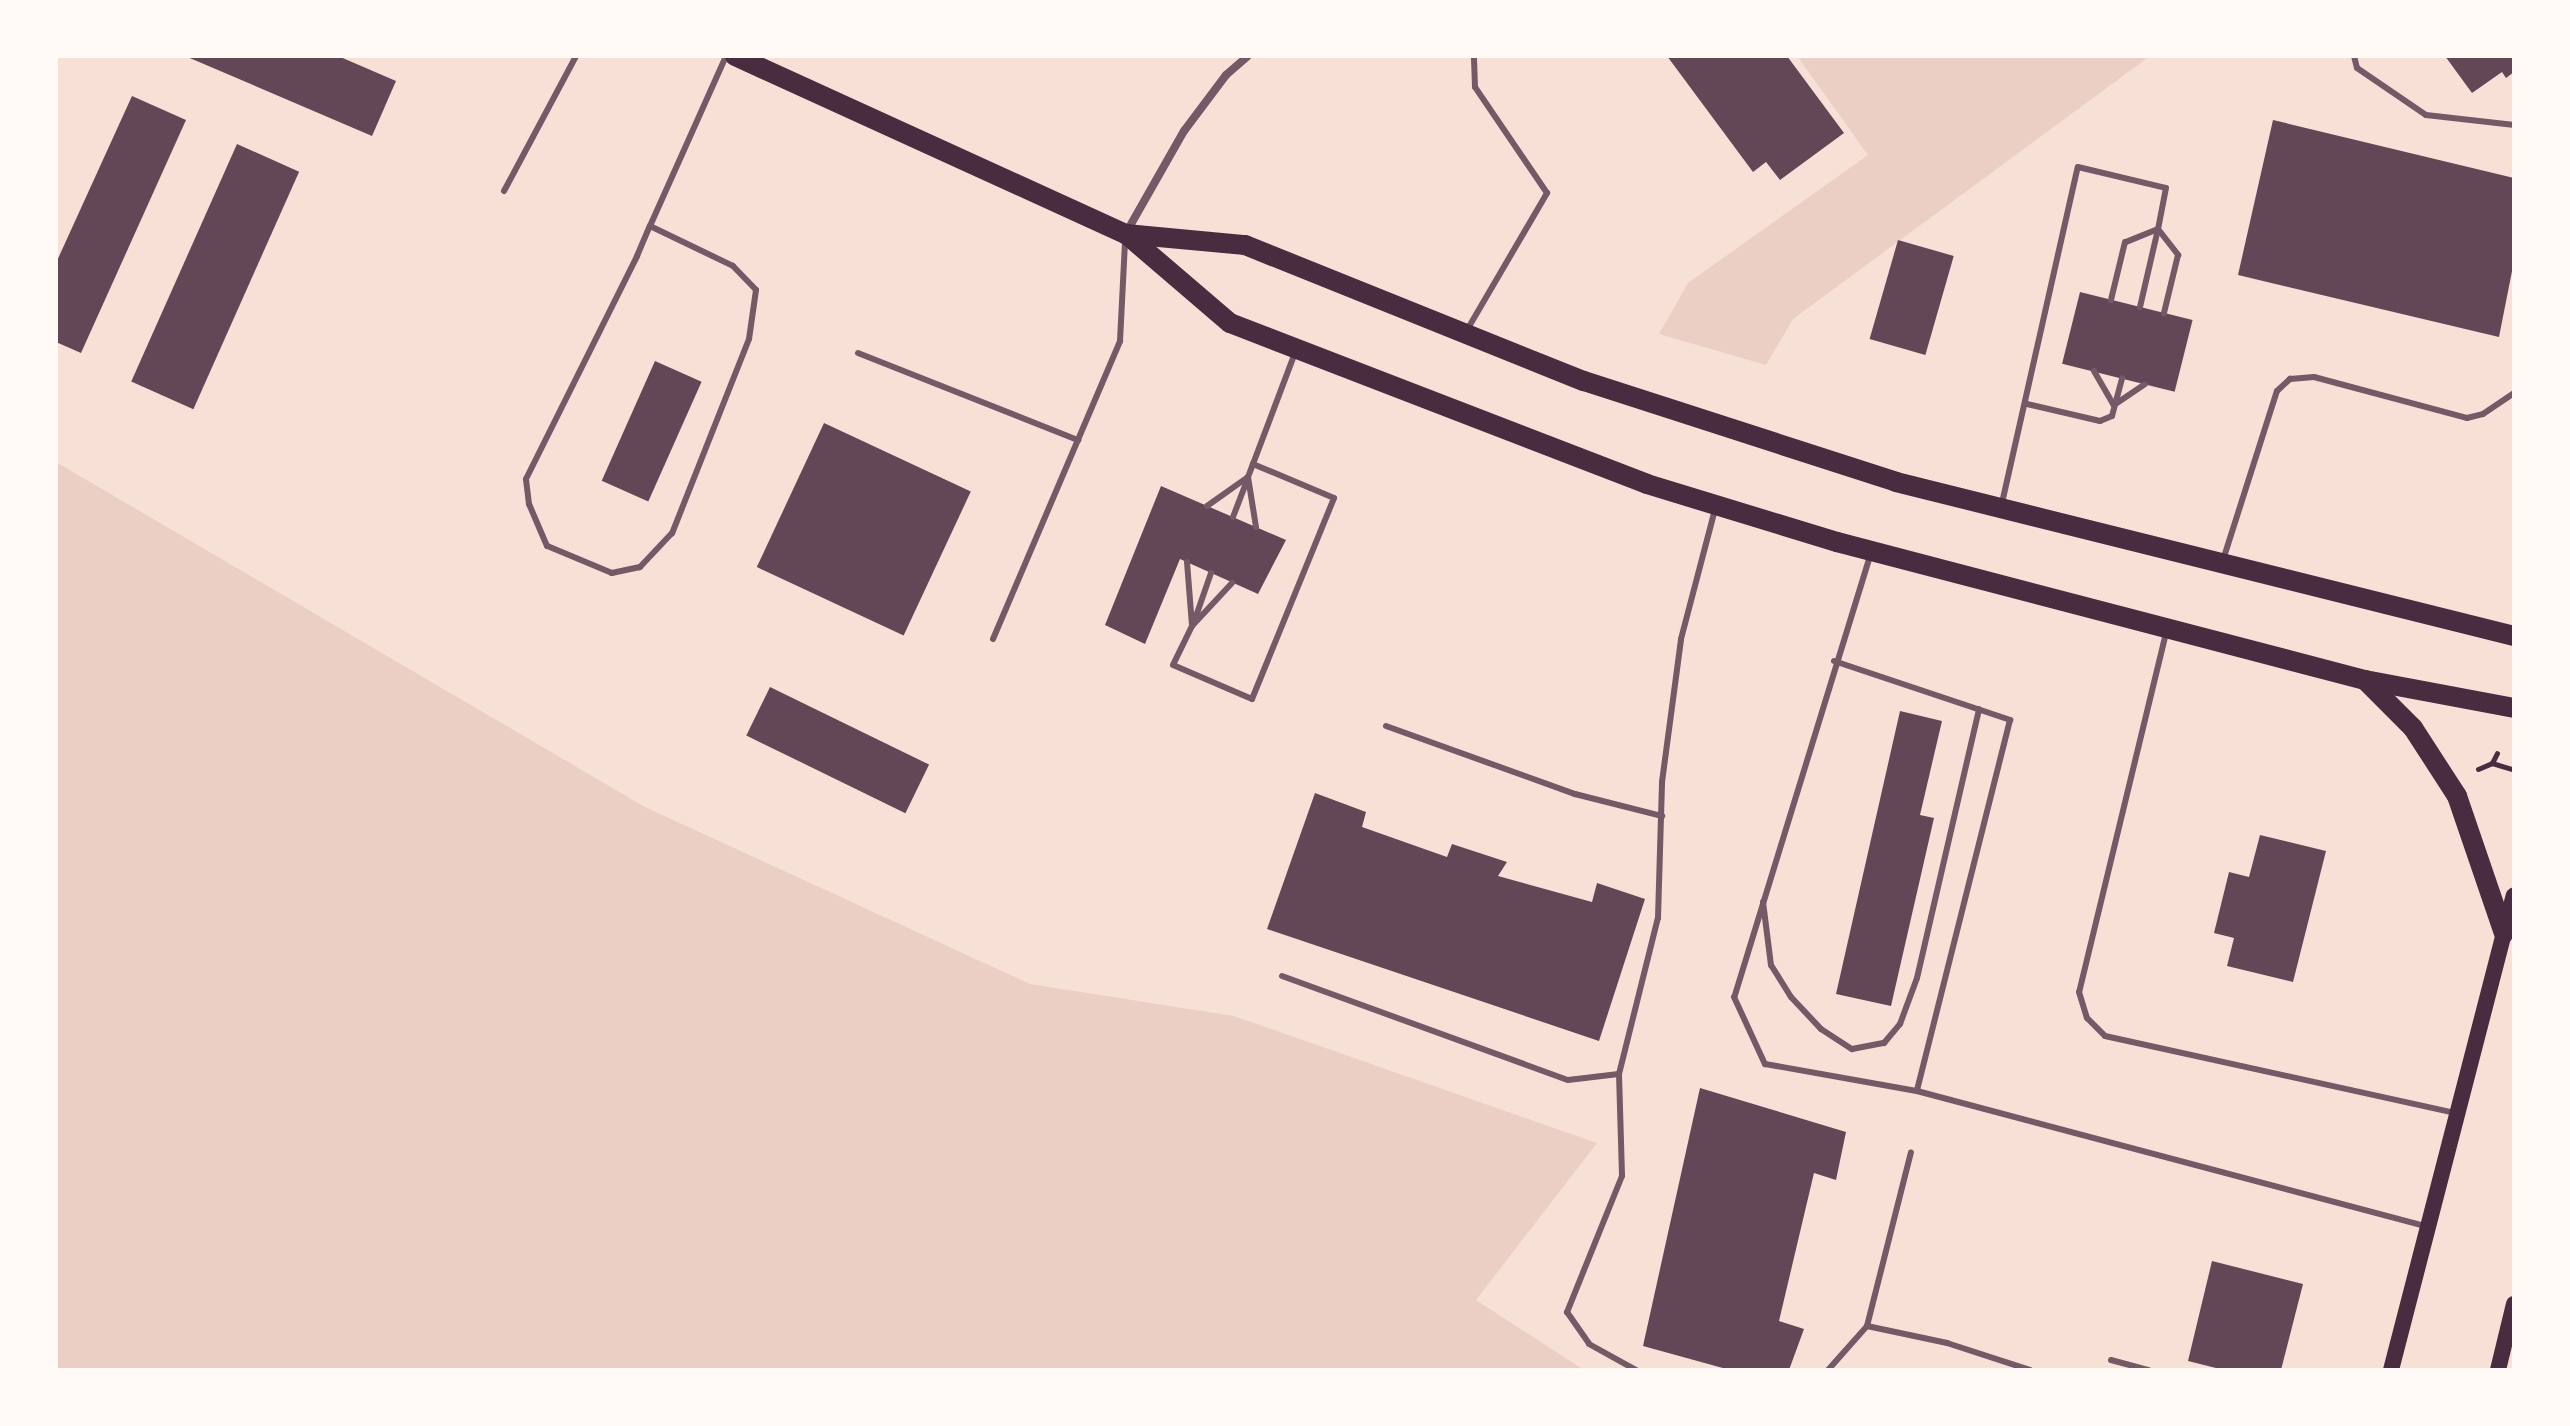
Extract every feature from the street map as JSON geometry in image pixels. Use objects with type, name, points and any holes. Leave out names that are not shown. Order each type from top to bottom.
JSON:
[{"type":"main road","points":[[735,56],[1126,234],[1230,323],[1492,427],[1716,506],[1871,551],[2168,625],[2365,680],[2514,708]]},
{"type":"main road","points":[[1126,234],[1245,245],[1465,334],[1746,438],[2000,510],[2514,636]]},
{"type":"main road","points":[[2365,680],[2413,728],[2457,796],[2504,933]]},
{"type":"main road","points":[[2391,1370],[2425,1226],[2514,896]]},
{"type":"main road","points":[[2498,1370],[2514,1304]]},
{"type":"street","points":[[1126,234],[1184,131],[1226,75],[1248,56]]},
{"type":"lane","points":[[504,191],[576,56]]},
{"type":"lane","points":[[650,226],[733,266],[756,290],[749,339],[672,533],[640,567],[612,573],[547,546],[529,504],[526,479],[650,226],[726,56]]},
{"type":"lane","points":[[1465,334],[1547,193],[1475,87],[1474,56]]},
{"type":"lane","points":[[2354,56],[2357,68],[2426,115],[2514,125]]},
{"type":"lane","points":[[2000,510],[2027,404],[2078,167],[2166,188],[2140,307]]},
{"type":"lane","points":[[2111,300],[2125,242],[2158,229]]},
{"type":"lane","points":[[2158,229],[2178,255],[2164,313]]},
{"type":"lane","points":[[993,639],[1120,341],[1126,234]]},
{"type":"lane","points":[[1233,517],[1296,350]]},
{"type":"lane","points":[[858,353],[1078,440]]},
{"type":"lane","points":[[2094,371],[2114,405]]},
{"type":"lane","points":[[2222,563],[2277,391],[2290,379],[2314,377],[2467,418],[2483,414],[2514,393]]},
{"type":"lane","points":[[2027,404],[2100,421],[2112,416],[2122,378]]},
{"type":"lane","points":[[2114,405],[2145,384]]},
{"type":"lane","points":[[1211,573],[1192,626],[1173,665],[1252,699],[1334,498],[1253,464]]},
{"type":"lane","points":[[1207,506],[1248,477]]},
{"type":"lane","points":[[1248,477],[1256,527]]},
{"type":"lane","points":[[1636,1370],[1589,1344],[1567,1312],[1622,1176],[1619,1074],[1658,918],[1662,816],[1681,639],[1716,506]]},
{"type":"lane","points":[[1871,551],[1834,661],[1734,997],[1765,1064],[1917,1091],[2425,1226]]},
{"type":"lane","points":[[1187,562],[1192,626]]},
{"type":"lane","points":[[1192,626],[1232,583]]},
{"type":"lane","points":[[2168,625],[2079,992],[2087,1018],[2105,1036],[2456,1113]]},
{"type":"lane","points":[[1834,661],[2010,720],[1917,1091]]},
{"type":"lane","points":[[1763,898],[1771,965],[1791,997],[1821,1029],[1852,1049],[1884,1043],[1900,1024],[1917,978],[1979,709]]},
{"type":"lane","points":[[1386,726],[1575,794],[1662,816]]},
{"type":"lane","points":[[1282,976],[1568,1080],[1619,1074]]},
{"type":"lane","points":[[1828,1370],[1867,1326],[1911,1152]]},
{"type":"lane","points":[[1867,1326],[1947,1343],[2030,1370]]},
{"type":"lane","points":[[2111,1360],[2149,1370]]},
{"type":"path","points":[[2470,773],[2492,763],[2497,753]]},
{"type":"path","points":[[2492,763],[2512,769]]},
{"type":"shaded area","points":[[1797,56],[2150,56],[1793,319],[1766,365],[1659,334],[1688,283],[1868,155]]},
{"type":"shaded area","points":[[56,462],[645,807],[1030,984],[1234,1016],[1597,1143],[1476,1300],[1584,1370],[56,1370]]},
{"type":"building","points":[[185,56],[338,56],[396,81],[372,136]]},
{"type":"building","points":[[1667,56],[1787,56],[1844,133],[1780,180],[1766,162],[1753,172]]},
{"type":"building","points":[[2445,56],[2514,56],[2514,72],[2506,78],[2502,72],[2472,93]]},
{"type":"building","points":[[132,96],[186,120],[81,353],[56,342],[56,263]]},
{"type":"building","points":[[2273,120],[2514,178],[2514,261],[2499,337],[2238,275]]},
{"type":"building","points":[[237,144],[299,172],[193,409],[131,382]]},
{"type":"building","points":[[1898,240],[1954,256],[1925,355],[1870,339]]},
{"type":"building","points":[[2080,292],[2193,320],[2175,392],[2062,364]]},
{"type":"building","points":[[655,361],[702,382],[648,501],[602,481]]},
{"type":"building","points":[[824,423],[971,491],[904,636],[757,567]]},
{"type":"building","points":[[1161,486],[1286,540],[1258,594],[1180,559],[1145,644],[1105,625]]},
{"type":"building","points":[[770,687],[929,765],[905,813],[746,736]]},
{"type":"building","points":[[1900,711],[1942,721],[1920,815],[1934,818],[1891,1006],[1836,994]]},
{"type":"building","points":[[1315,793],[1366,812],[1362,827],[1447,857],[1452,844],[1507,862],[1498,876],[1592,902],[1597,883],[1645,899],[1599,1041],[1267,929]]},
{"type":"building","points":[[2260,835],[2326,851],[2293,982],[2227,966],[2234,938],[2214,933],[2229,872],[2249,877]]},
{"type":"building","points":[[1700,1088],[1846,1132],[1836,1180],[1814,1173],[1779,1321],[1804,1329],[1789,1370],[1730,1370],[1643,1346]]},
{"type":"building","points":[[2212,1261],[2303,1284],[2281,1370],[2224,1370],[2188,1361]]}]
